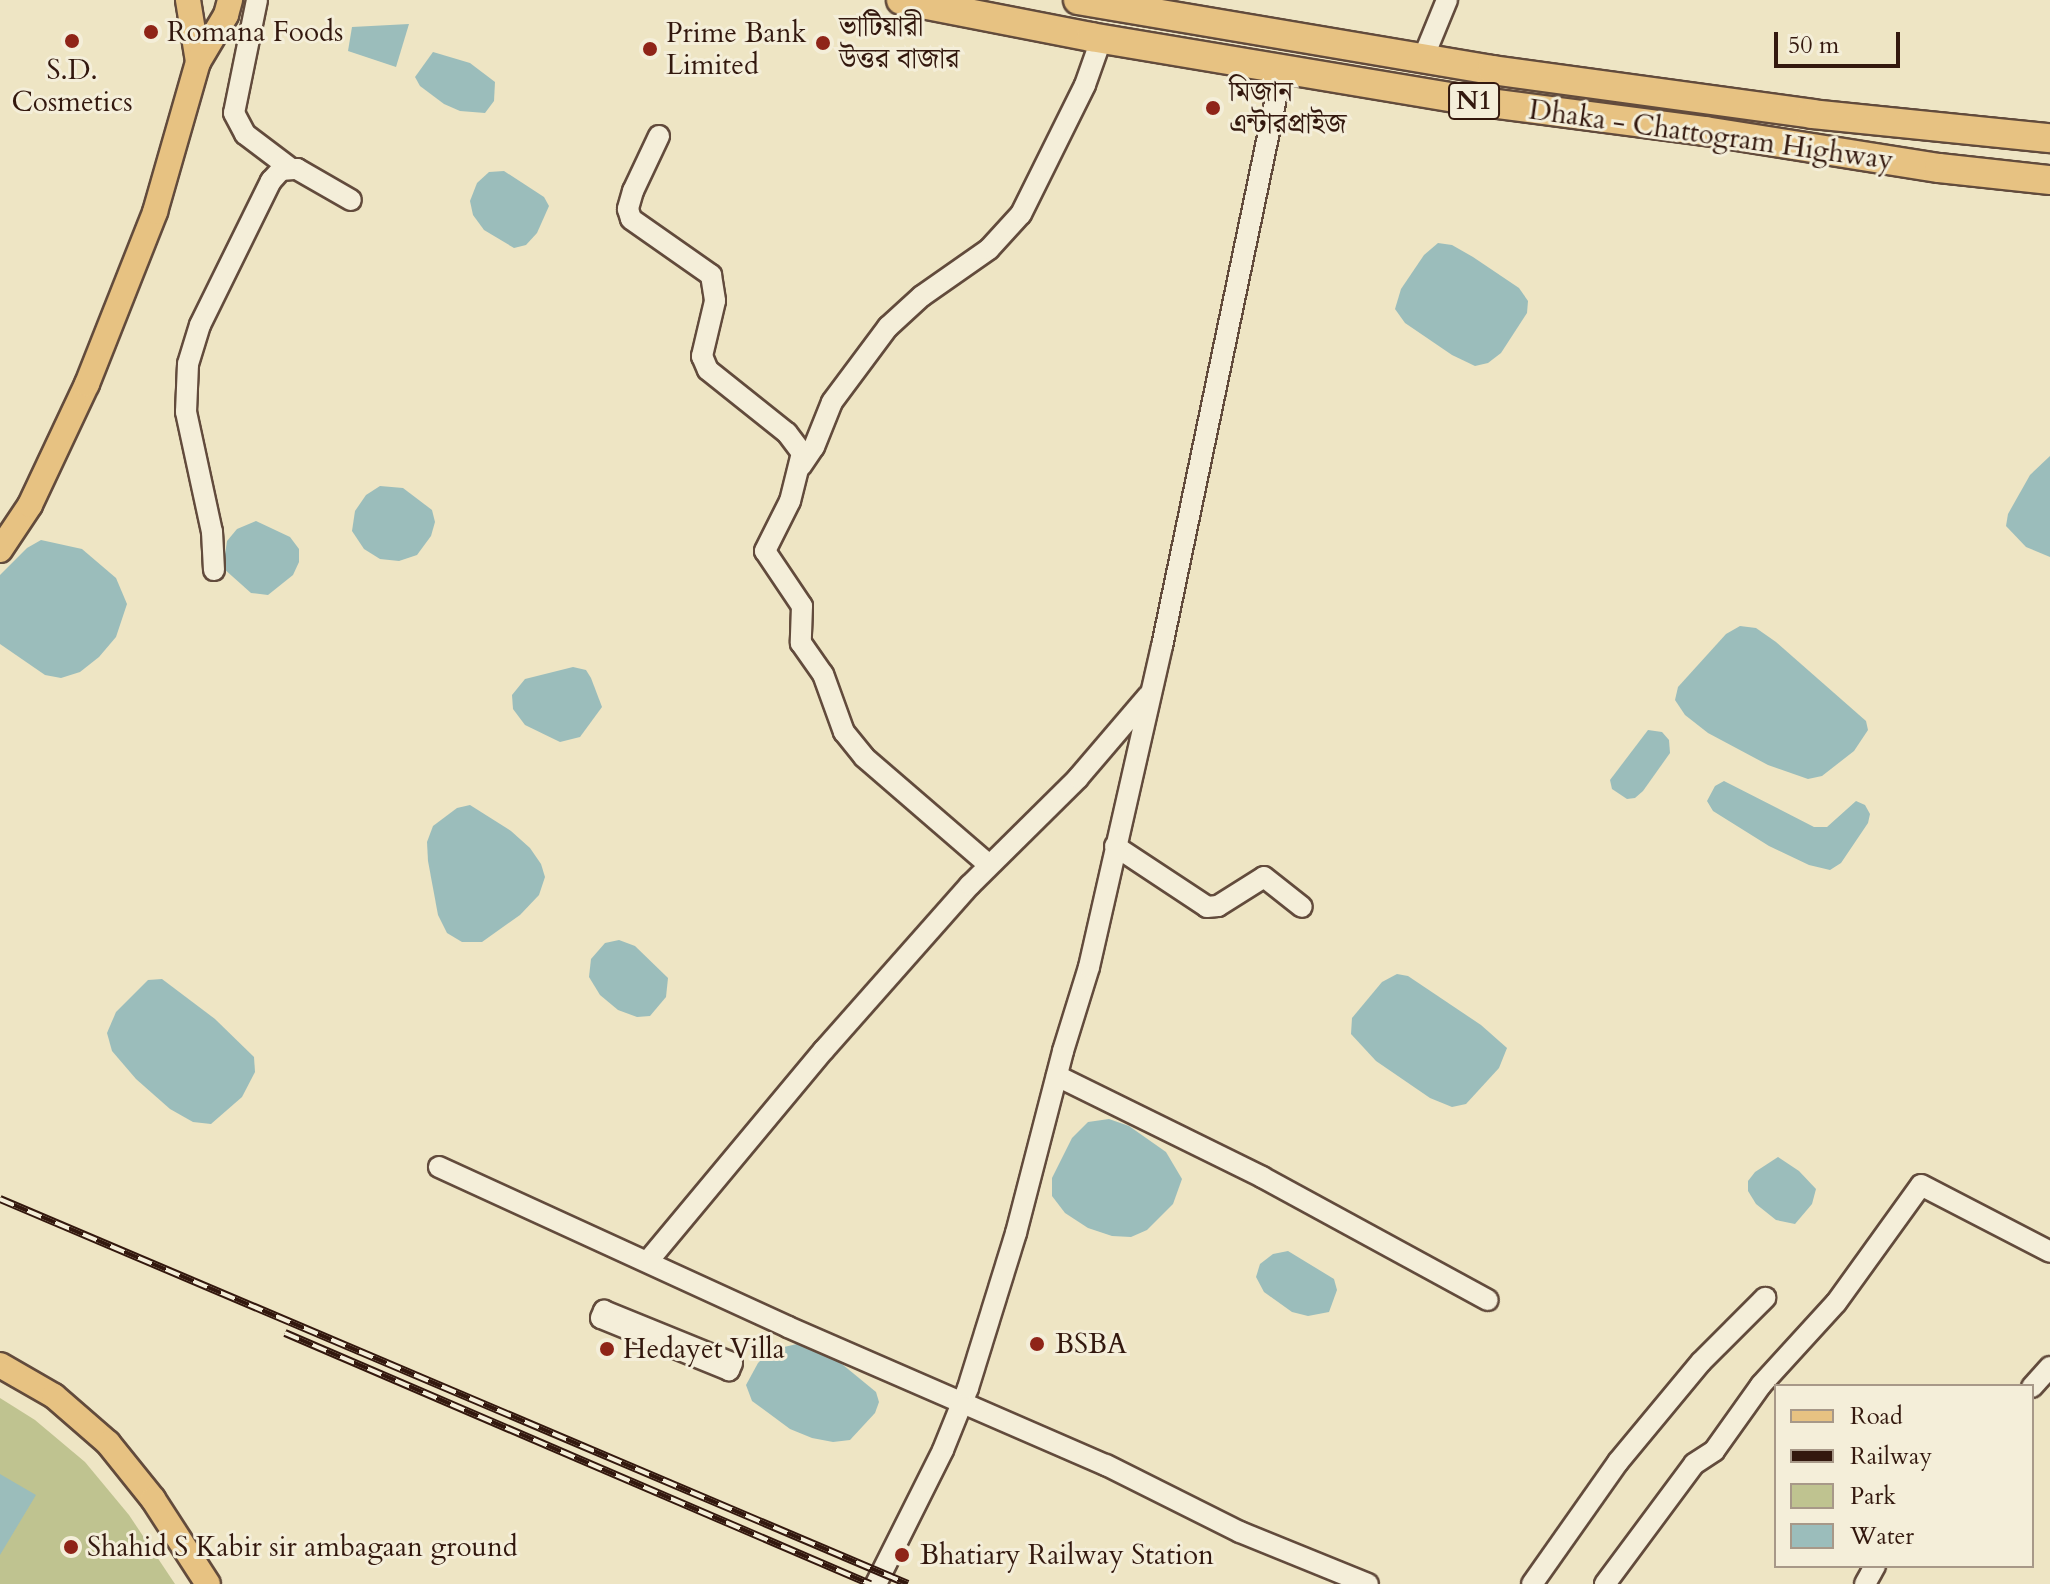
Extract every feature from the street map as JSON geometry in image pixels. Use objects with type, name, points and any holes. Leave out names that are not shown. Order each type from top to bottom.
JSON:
[{"type":"highway","name":"Dhaka - Chattogram Highway","points":[[901,0],[1282,69],[1939,168],[2050,180]]},
{"type":"highway","name":"Dhaka - Chattogram Highway","points":[[1078,0],[1304,40],[1424,56],[1492,70],[1812,114],[2050,138]]},
{"type":"main road","points":[[188,0],[198,62]]},
{"type":"main road","points":[[0,550],[30,505],[62,444],[155,212],[198,62],[226,15],[230,0]]},
{"type":"main road","points":[[0,1365],[54,1396],[108,1443],[153,1499],[208,1584]]},
{"type":"street","points":[[257,0],[234,113],[245,134],[290,168],[351,200]]},
{"type":"street","points":[[1424,56],[1447,0]]},
{"type":"street","points":[[799,468],[814,447],[832,402],[888,327],[922,296],[989,249],[1021,214],[1085,85],[1102,37]]},
{"type":"street","points":[[876,1584],[943,1450],[962,1403],[1016,1233],[1096,938],[1153,690],[1282,69]]},
{"type":"street","points":[[659,136],[633,191],[628,209],[631,219],[711,275],[715,301],[702,356],[708,370],[796,442],[802,453],[790,501],[765,551],[802,606],[801,643],[823,674],[844,732],[886,779],[989,865]]},
{"type":"street","points":[[214,570],[212,532],[186,412],[188,364],[200,325],[271,181],[281,170],[290,168]]},
{"type":"street","points":[[648,1261],[824,1050],[989,865],[1078,778],[1153,690]]},
{"type":"street","points":[[1115,846],[1207,907],[1218,906],[1264,877],[1302,907]]},
{"type":"street","points":[[1057,1076],[1262,1177],[1488,1300]]},
{"type":"street","points":[[439,1167],[1106,1465],[1240,1532],[1368,1584]]},
{"type":"street","points":[[1605,1584],[1694,1464],[1714,1451],[1761,1385],[1836,1303],[1921,1185],[2050,1252]]},
{"type":"street","points":[[1532,1584],[1618,1462],[1701,1362],[1765,1298]]},
{"type":"street","points":[[604,1311],[732,1363],[729,1370],[601,1318],[604,1311]]},
{"type":"street","points":[[2034,1385],[2050,1367]]},
{"type":"green space","points":[[0,1398],[35,1420],[85,1462],[129,1515],[175,1584],[0,1584]]},
{"type":"water","points":[[409,24],[396,67],[348,51],[352,27]]},
{"type":"water","points":[[433,52],[470,63],[495,82],[494,101],[485,113],[460,111],[444,104],[420,86],[415,77]]},
{"type":"water","points":[[504,171],[544,197],[549,206],[537,233],[526,245],[514,248],[484,230],[473,215],[470,201],[477,183],[489,172]]},
{"type":"water","points":[[1438,243],[1452,245],[1473,257],[1519,288],[1528,301],[1527,313],[1501,353],[1488,363],[1475,366],[1452,355],[1405,323],[1395,309],[1401,289],[1424,255]]},
{"type":"water","points":[[2050,456],[2050,557],[2026,547],[2006,526],[2008,514],[2030,475]]},
{"type":"water","points":[[380,486],[403,488],[432,510],[435,522],[431,536],[417,555],[399,561],[380,559],[364,549],[352,531],[355,511],[366,495]]},
{"type":"water","points":[[256,521],[290,537],[299,549],[299,562],[293,575],[268,595],[251,593],[223,568],[227,541],[237,529]]},
{"type":"water","points":[[41,540],[82,549],[116,578],[127,604],[116,637],[99,657],[80,672],[61,678],[45,675],[0,644],[0,575],[27,548]]},
{"type":"water","points":[[1740,626],[1756,628],[1776,642],[1866,721],[1868,730],[1854,751],[1822,776],[1808,779],[1768,765],[1708,733],[1685,715],[1675,700],[1678,687],[1726,634]]},
{"type":"water","points":[[573,667],[586,670],[602,707],[580,737],[560,742],[525,725],[513,709],[512,695],[525,679]]},
{"type":"water","points":[[1648,730],[1662,732],[1669,740],[1670,753],[1643,791],[1635,798],[1627,799],[1612,789],[1610,780]]},
{"type":"water","points":[[1724,781],[1814,827],[1827,827],[1856,801],[1865,805],[1870,814],[1868,823],[1841,863],[1830,870],[1809,865],[1769,846],[1713,811],[1707,801],[1715,786]]},
{"type":"water","points":[[470,805],[511,831],[530,848],[541,864],[545,877],[539,895],[520,915],[482,942],[462,942],[447,933],[438,915],[428,861],[427,842],[433,826],[457,808]]},
{"type":"water","points":[[619,940],[635,946],[668,978],[666,997],[650,1016],[637,1017],[618,1010],[600,995],[589,977],[591,959],[605,943]]},
{"type":"water","points":[[1397,974],[1408,976],[1481,1025],[1507,1048],[1499,1068],[1466,1104],[1452,1107],[1430,1098],[1376,1061],[1351,1034],[1352,1018],[1382,982]]},
{"type":"water","points":[[162,979],[215,1019],[254,1057],[255,1072],[242,1097],[211,1124],[193,1122],[170,1109],[136,1079],[112,1051],[107,1033],[116,1012],[148,980]]},
{"type":"water","points":[[1109,1119],[1129,1126],[1166,1152],[1182,1179],[1173,1204],[1147,1230],[1131,1237],[1112,1236],[1088,1228],[1065,1213],[1052,1196],[1052,1178],[1072,1138],[1088,1122]]},
{"type":"water","points":[[1778,1157],[1799,1171],[1816,1189],[1812,1204],[1795,1224],[1776,1220],[1756,1204],[1748,1191],[1748,1181],[1755,1172]]},
{"type":"water","points":[[1288,1251],[1334,1279],[1337,1290],[1329,1312],[1308,1316],[1292,1312],[1264,1292],[1256,1277],[1260,1264],[1273,1254]]},
{"type":"water","points":[[797,1344],[837,1360],[876,1392],[879,1402],[875,1413],[850,1440],[833,1442],[812,1438],[790,1429],[752,1401],[746,1385],[758,1363],[771,1350]]},
{"type":"water","points":[[0,1474],[36,1495],[0,1555]]},
{"type":"railway","points":[[0,1199],[908,1584]]},
{"type":"railway","points":[[285,1333],[870,1584]]},
{"type":"place","name":"Romana Foods","points":[[151,32]]},
{"type":"place","name":"S.D. Cosmetics","points":[[72,41]]},
{"type":"place","name":"ভাটিয়ারী উত্তর বাজার","points":[[823,43]]},
{"type":"place","name":"Prime Bank Limited","points":[[650,49]]},
{"type":"place","name":"মিজান এন্টারপ্রাইজ","points":[[1213,108]]},
{"type":"place","name":"BSBA","points":[[1037,1344]]},
{"type":"place","name":"Hedayet Villa","points":[[607,1349]]},
{"type":"place","name":"Shahid S Kabir sir ambagaan ground","points":[[71,1547]]},
{"type":"place","name":"Bhatiary Railway Station","points":[[902,1555]]}]
